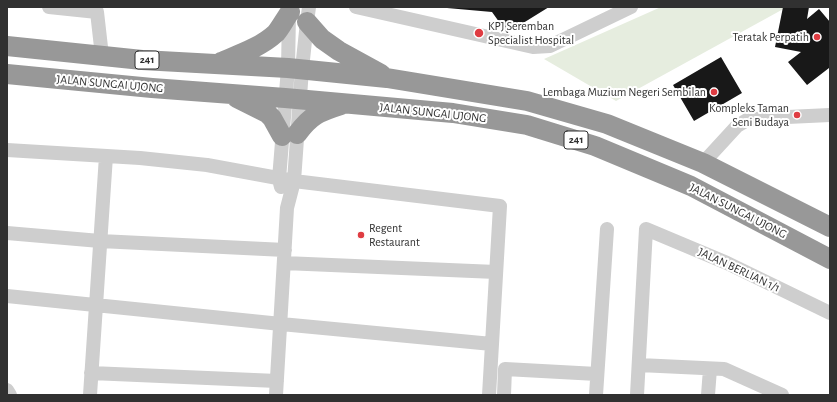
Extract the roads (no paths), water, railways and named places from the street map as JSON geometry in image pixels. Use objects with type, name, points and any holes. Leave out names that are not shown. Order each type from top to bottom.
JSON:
[{"type":"highway","points":[[217,63],[262,43],[277,32],[290,9]]},
{"type":"highway","points":[[308,14],[322,39],[333,47],[388,78]]},
{"type":"highway","name":"JALAN SUNGAI UJONG","points":[[7,46],[142,60],[295,68],[388,78],[527,101],[607,124],[703,163],[830,227]]},
{"type":"highway","name":"JALAN SUNGAI UJONG","points":[[7,74],[453,113],[526,125],[595,146],[691,186],[830,259]]},
{"type":"highway","points":[[229,94],[267,113],[290,135],[310,118],[322,112],[346,104]]},
{"type":"street","points":[[49,7],[96,10],[102,56]]},
{"type":"street","points":[[356,7],[533,47],[550,46],[623,9]]},
{"type":"street","points":[[287,208],[279,179],[290,135],[293,99],[295,68],[290,9]]},
{"type":"street","points":[[295,68],[308,14]]},
{"type":"street","points":[[703,163],[737,126],[747,120],[830,115]]},
{"type":"street","points":[[276,395],[287,208],[294,182],[290,135]]},
{"type":"street","points":[[7,150],[140,158],[207,165],[294,182],[500,206],[489,395]]},
{"type":"street","points":[[90,395],[106,156]]},
{"type":"street","points":[[596,395],[607,229]]},
{"type":"street","name":"JALAN BERLIAN 1/1","points":[[639,365],[646,230],[726,263],[830,313]]},
{"type":"street","points":[[7,233],[496,272]]},
{"type":"street","points":[[7,296],[492,344]]},
{"type":"street","points":[[637,395],[639,365],[724,369],[782,395]]},
{"type":"street","points":[[504,395],[505,368],[597,374]]},
{"type":"street","points":[[708,395],[710,369]]},
{"type":"street","points":[[91,373],[277,381]]},
{"type":"street","points":[[7,390],[10,395]]},
{"type":"place","name":"KPJ Seremban Specialist Hospital","points":[[479,33]]},
{"type":"place","name":"Teratak Perpatih","points":[[817,37]]},
{"type":"place","name":"Lembaga Muzium Negeri Sembilan","points":[[714,92]]},
{"type":"place","name":"Kompleks Taman Seni Budaya","points":[[797,115]]},
{"type":"place","name":"Regent Restaurant","points":[[361,235]]}]
